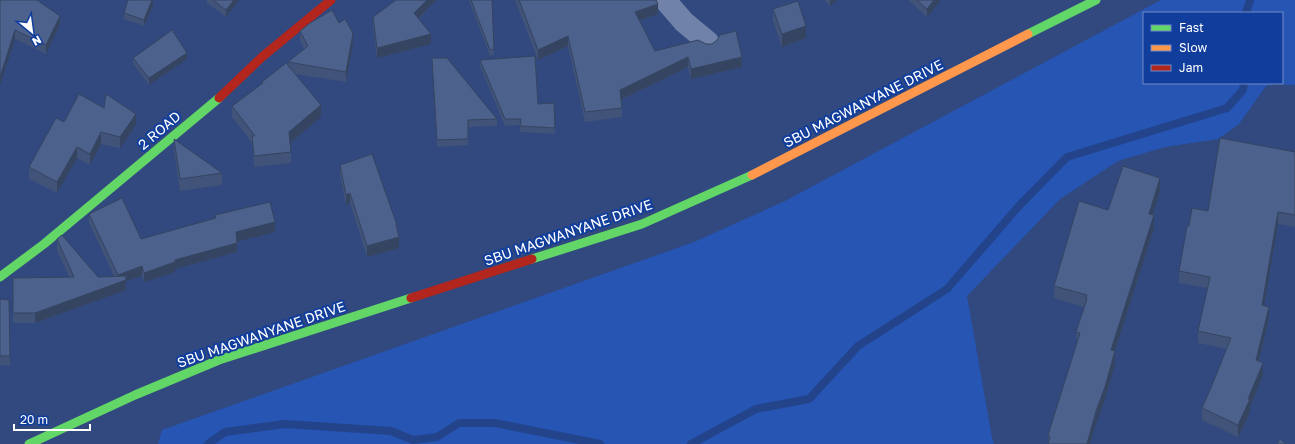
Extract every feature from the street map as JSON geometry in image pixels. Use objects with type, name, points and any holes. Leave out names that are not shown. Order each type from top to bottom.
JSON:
[{"type":"main road","name":"2 ROAD","points":[[0,277],[44,244],[206,109],[277,45],[331,0]]},
{"type":"main road","name":"SBU MAGWANYANE DRIVE","points":[[29,444],[134,395],[219,360],[642,224],[746,178],[1096,0]]},
{"type":"street","points":[[664,0],[684,22],[708,42]]},
{"type":"shaded area","points":[[1161,0],[1295,0],[1295,85],[1274,84],[1266,86],[1239,124],[1218,139],[1165,147],[1118,161],[1060,199],[967,296],[994,444],[158,444],[162,430],[694,242],[785,201]]},
{"type":"building","points":[[0,0],[37,0],[60,16],[46,45],[15,30],[0,77]]},
{"type":"building","points":[[128,0],[152,0],[144,20],[124,13]]},
{"type":"building","points":[[213,0],[234,0],[226,10]]},
{"type":"building","points":[[396,0],[427,0],[414,13],[431,34],[377,48],[373,17]]},
{"type":"building","points":[[471,0],[492,0],[494,49],[490,50]]},
{"type":"building","points":[[519,0],[656,0],[658,4],[635,12],[655,51],[698,40],[706,44],[712,44],[720,35],[736,31],[742,57],[691,69],[688,57],[620,90],[622,108],[585,112],[568,36],[538,50]]},
{"type":"building","points":[[917,0],[934,0],[927,9]]},
{"type":"building","points":[[798,1],[806,26],[782,34],[773,9]]},
{"type":"building","points":[[332,10],[339,23],[345,19],[353,33],[346,72],[288,62],[308,46],[300,31],[310,23]]},
{"type":"building","points":[[172,30],[187,53],[149,78],[133,58]]},
{"type":"building","points":[[535,56],[538,104],[554,103],[555,128],[520,126],[521,119],[505,119],[480,60]]},
{"type":"building","points":[[432,58],[447,58],[497,119],[468,120],[468,139],[437,140]]},
{"type":"building","points":[[286,63],[321,105],[289,132],[291,152],[254,156],[252,136],[255,136],[232,106],[263,83],[262,82]]},
{"type":"building","points":[[79,94],[104,108],[106,94],[136,114],[120,137],[101,132],[90,154],[77,147],[57,182],[29,167],[56,118],[64,122]]},
{"type":"building","points":[[1220,138],[1295,152],[1295,215],[1278,212],[1262,305],[1269,307],[1256,360],[1263,363],[1248,399],[1250,399],[1238,425],[1202,408],[1231,338],[1198,331],[1210,277],[1179,271],[1187,226],[1189,226],[1192,208],[1208,211]]},
{"type":"building","points":[[174,139],[222,173],[180,179]]},
{"type":"building","points":[[372,154],[397,225],[399,237],[367,246],[350,193],[346,195],[340,165]]},
{"type":"building","points":[[1123,166],[1160,178],[1149,214],[1154,215],[1111,350],[1115,351],[1087,444],[1048,444],[1050,436],[1048,435],[1080,333],[1076,332],[1087,299],[1087,295],[1054,286],[1079,201],[1108,210]]},
{"type":"building","points":[[122,198],[141,239],[216,218],[215,215],[270,202],[275,222],[236,232],[237,243],[175,260],[175,262],[144,273],[142,266],[118,275],[89,214]]},
{"type":"building","points":[[62,235],[98,277],[126,276],[126,280],[35,313],[13,313],[13,278],[74,277],[57,239]]},
{"type":"building","points":[[0,299],[9,300],[10,356],[0,356]]},
{"type":"building","points":[[1280,439],[1286,444],[1277,444]]},
{"type":"waterway","points":[[1246,12],[1250,0]]},
{"type":"waterway","points":[[691,444],[756,409],[809,399],[858,346],[947,289],[1018,207],[1067,157],[1227,108],[1243,90],[1244,84]]},
{"type":"waterway","points":[[208,444],[225,432],[285,424],[391,431],[413,440],[437,437],[459,423],[495,423],[600,444]]},
{"type":"traffic: fast","points":[[1028,34],[1096,0]]},
{"type":"traffic: fast","points":[[0,277],[44,244],[219,98]]},
{"type":"traffic: fast","points":[[532,259],[642,224],[752,175]]},
{"type":"traffic: fast","points":[[29,444],[135,395],[219,360],[411,298]]},
{"type":"traffic: slow","points":[[752,175],[1028,34]]},
{"type":"traffic: jam","points":[[219,98],[262,57],[331,0]]},
{"type":"traffic: jam","points":[[411,298],[532,259]]}]
